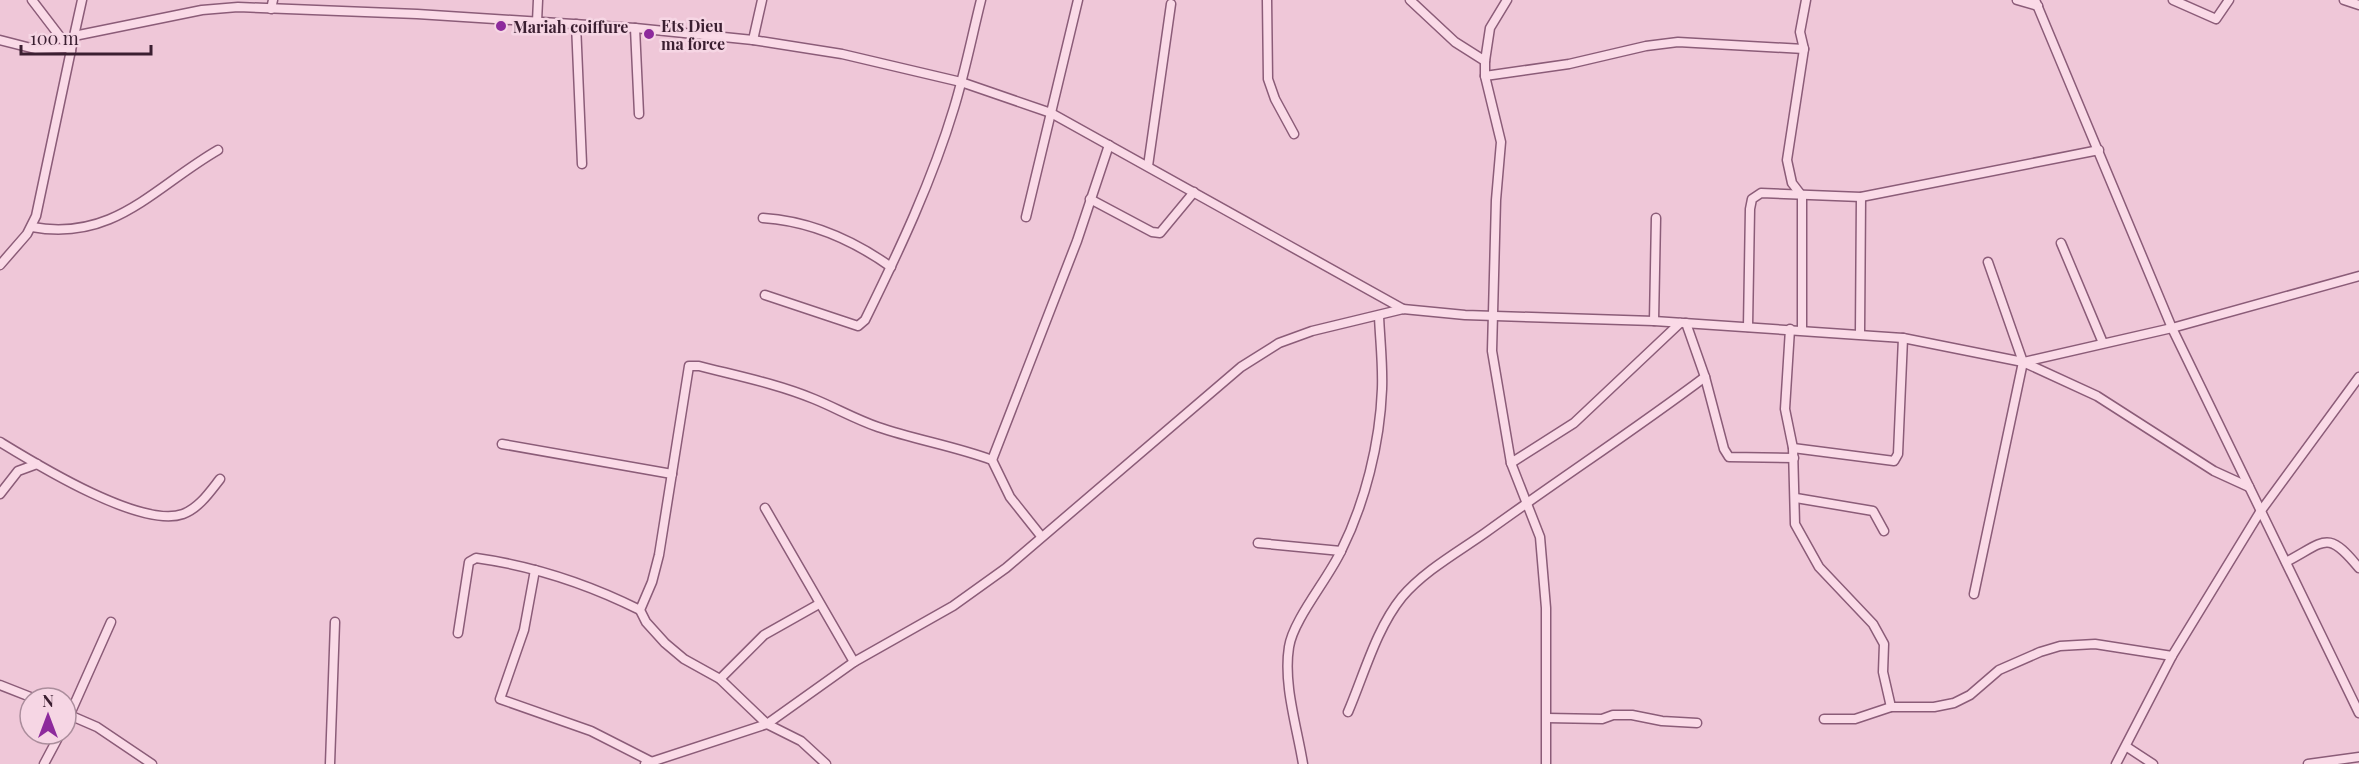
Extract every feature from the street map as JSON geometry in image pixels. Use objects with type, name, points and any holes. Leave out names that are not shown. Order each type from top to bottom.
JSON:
[{"type":"street","points":[[32,0],[69,50]]},
{"type":"street","points":[[0,265],[32,227],[69,50],[82,0]]},
{"type":"street","points":[[537,22],[538,0]]},
{"type":"street","points":[[753,40],[762,0]]},
{"type":"street","points":[[765,295],[858,326],[865,320],[891,267],[940,151],[961,82],[981,0]]},
{"type":"street","points":[[1026,217],[1078,0]]},
{"type":"street","points":[[1267,0],[1268,79],[1275,99],[1294,134]]},
{"type":"street","points":[[1508,0],[1490,28],[1485,61],[1485,76],[1501,142],[1496,201],[1492,351],[1511,463],[1525,504],[1538,527],[1540,537],[1546,608],[1546,764]]},
{"type":"street","points":[[1802,330],[1802,196],[1791,183],[1787,160],[1804,49],[1800,32],[1806,0]]},
{"type":"street","points":[[2017,0],[2036,3],[2172,328],[2359,713]]},
{"type":"street","points":[[2173,0],[2216,19],[2229,0]]},
{"type":"street","points":[[2344,0],[2359,5]]},
{"type":"street","points":[[1415,1],[1455,42],[1485,61]]},
{"type":"street","points":[[74,36],[202,10],[272,4],[635,27],[753,40],[842,54],[961,82],[1051,113],[1403,309]]},
{"type":"street","points":[[1148,166],[1171,4]]},
{"type":"street","points":[[576,24],[582,164]]},
{"type":"street","points":[[635,27],[639,114]]},
{"type":"street","points":[[0,40],[35,49],[69,50]]},
{"type":"street","points":[[1485,76],[1569,64],[1646,46],[1678,42],[1804,49]]},
{"type":"street","points":[[992,460],[1077,241],[1109,145]]},
{"type":"street","points":[[32,227],[56,231],[78,230],[121,216],[218,150]]},
{"type":"street","points":[[1748,327],[1750,209],[1752,199],[1761,193],[1861,197],[2099,150]]},
{"type":"street","points":[[1090,199],[1152,232],[1160,233],[1194,192]]},
{"type":"street","points":[[1860,333],[1861,197]]},
{"type":"street","points":[[763,218],[794,220],[826,231],[891,267]]},
{"type":"street","points":[[1654,321],[1656,218]]},
{"type":"street","points":[[2061,243],[2103,344]]},
{"type":"street","points":[[1974,594],[2023,362],[1988,262]]},
{"type":"street","points":[[2023,362],[2172,328],[2359,276]]},
{"type":"street","points":[[536,570],[524,630],[500,699],[591,731],[649,763],[767,724],[854,662],[953,606],[1006,568],[1241,367],[1279,343],[1312,331],[1403,309],[1492,316],[1654,321],[1860,333],[1903,338],[2023,362],[2097,396],[2174,443],[2214,471],[2249,487]]},
{"type":"street","points":[[1303,764],[1287,671],[1289,646],[1294,629],[1341,551],[1356,515],[1377,434],[1382,389],[1379,316]]},
{"type":"street","points":[[1511,463],[1574,423],[1683,323]]},
{"type":"street","points":[[1683,323],[1705,378],[1724,449],[1729,457],[1794,453],[1894,461],[1898,454],[1903,338]]},
{"type":"street","points":[[1790,329],[1785,409],[1794,453],[1795,524],[1819,567],[1874,624],[1884,644],[1883,672],[1891,707]]},
{"type":"street","points":[[640,610],[652,582],[659,555],[688,366],[699,366],[773,385],[815,399],[871,425],[913,439],[953,446],[992,460],[1010,497],[1041,536]]},
{"type":"street","points":[[2116,764],[2127,747],[2172,656],[2260,512],[2359,377]]},
{"type":"street","points":[[1348,712],[1389,615],[1404,595],[1427,575],[1525,504],[1616,443],[1705,378]]},
{"type":"street","points":[[0,442],[95,494],[161,517],[182,514],[193,508],[220,480]]},
{"type":"street","points":[[502,444],[672,474]]},
{"type":"street","points":[[0,494],[18,471],[37,464]]},
{"type":"street","points":[[1796,498],[1874,511],[1884,531]]},
{"type":"street","points":[[765,508],[854,662]]},
{"type":"street","points":[[2286,562],[2323,543],[2330,542],[2336,543],[2359,568]]},
{"type":"street","points":[[1258,543],[1341,551]]},
{"type":"street","points":[[458,633],[469,562],[476,558],[510,562],[598,589],[640,610],[654,633],[684,659],[720,679],[767,724],[801,741],[826,764]]},
{"type":"street","points":[[720,679],[764,635],[819,604]]},
{"type":"street","points":[[78,694],[111,622]]},
{"type":"street","points":[[330,764],[335,622]]},
{"type":"street","points":[[1824,719],[1855,719],[1891,707],[1934,707],[1954,703],[1970,695],[1999,670],[2060,646],[2095,644],[2172,656]]},
{"type":"street","points":[[0,684],[18,692]]},
{"type":"street","points":[[1547,718],[1602,719],[1613,715],[1632,715],[1662,721],[1697,723]]},
{"type":"street","points":[[78,721],[97,727],[152,764]]},
{"type":"street","points":[[44,764],[54,746]]},
{"type":"street","points":[[2127,747],[2153,764]]},
{"type":"street","points":[[2308,764],[2359,757]]},
{"type":"place","name":"Mariah coiffure","points":[[501,26]]},
{"type":"place","name":"Ets Dieu ma force","points":[[649,34]]}]
